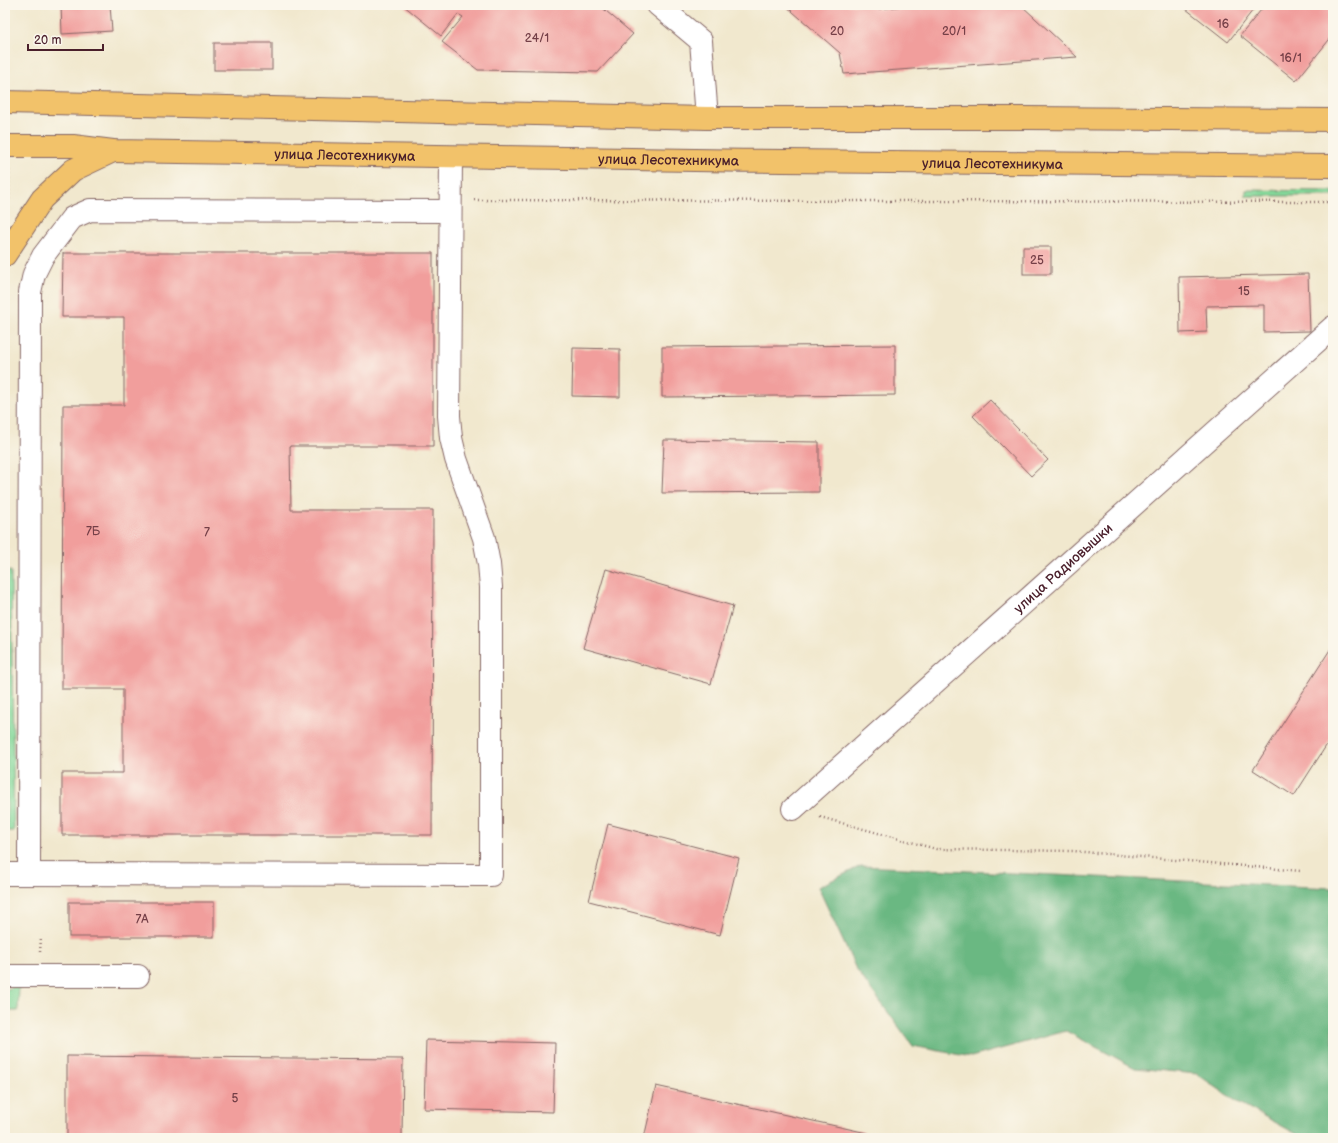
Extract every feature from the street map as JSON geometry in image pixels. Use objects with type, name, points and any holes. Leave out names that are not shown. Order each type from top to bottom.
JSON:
[{"type":"main road","points":[[5,102],[707,118],[1333,120]]},
{"type":"main road","name":"улица Лесотехникума","points":[[5,146],[73,146],[113,151],[451,157],[1026,165],[1333,166]]},
{"type":"main road","points":[[5,255],[42,199],[73,170],[113,151]]},
{"type":"lane","points":[[658,5],[701,41],[707,118]]},
{"type":"lane","points":[[5,874],[490,875],[491,587],[489,564],[484,538],[456,459],[451,438],[451,157]]},
{"type":"lane","points":[[29,874],[30,292],[34,274],[42,256],[72,218],[90,210],[450,206]]},
{"type":"lane","name":"улица Радиовышки","points":[[792,809],[1333,327]]},
{"type":"lane","points":[[5,976],[138,976]]},
{"type":"path","points":[[9,170],[9,199]]},
{"type":"path","points":[[450,206],[1333,202]]},
{"type":"path","points":[[792,809],[936,849],[1073,851],[1301,870]]},
{"type":"green space","points":[[1246,190],[1333,191],[1333,196],[1246,196]]},
{"type":"green space","points":[[11,571],[14,831],[7,831],[5,572]]},
{"type":"green space","points":[[861,866],[1333,888],[1333,1138],[1304,1138],[1236,1101],[1197,1074],[1135,1068],[1066,1031],[971,1057],[913,1046],[856,969],[818,887]]},
{"type":"green space","points":[[13,987],[19,987],[18,1011],[5,1011],[5,990]]},
{"type":"building","points":[[61,5],[110,5],[112,31],[62,34]]},
{"type":"building","points":[[403,5],[599,5],[633,34],[598,72],[478,70],[442,42],[463,17],[458,14],[441,36]]},
{"type":"building","points":[[785,5],[874,5],[879,9],[912,5],[1021,5],[1077,57],[844,74],[840,53]]},
{"type":"building","points":[[1181,5],[1257,5],[1228,42]]},
{"type":"building","points":[[1265,5],[1333,5],[1333,35],[1296,81],[1240,36]]},
{"type":"building","points":[[214,43],[272,43],[272,70],[214,70]]},
{"type":"building","points":[[1023,247],[1051,247],[1051,274],[1023,274]]},
{"type":"building","points":[[63,253],[433,253],[433,446],[290,446],[291,510],[433,510],[432,835],[62,835],[62,773],[123,773],[123,689],[62,689],[63,405],[124,405],[124,317],[62,317]]},
{"type":"building","points":[[1308,274],[1310,331],[1264,332],[1264,305],[1206,306],[1207,332],[1180,333],[1179,277]]},
{"type":"building","points":[[895,345],[895,395],[662,397],[662,347]]},
{"type":"building","points":[[573,348],[620,349],[620,397],[572,396]]},
{"type":"building","points":[[990,400],[1048,460],[1031,476],[973,416]]},
{"type":"building","points":[[664,440],[819,442],[819,492],[662,493]]},
{"type":"building","points":[[606,569],[733,606],[711,684],[583,648]]},
{"type":"building","points":[[1333,645],[1333,735],[1294,796],[1253,770]]},
{"type":"building","points":[[608,824],[739,858],[720,935],[589,901]]},
{"type":"building","points":[[69,902],[214,902],[214,937],[69,937]]},
{"type":"building","points":[[426,1040],[555,1043],[553,1112],[424,1109]]},
{"type":"building","points":[[67,1056],[403,1059],[402,1138],[67,1138]]},
{"type":"building","points":[[656,1086],[885,1137],[885,1138],[644,1138]]}]
